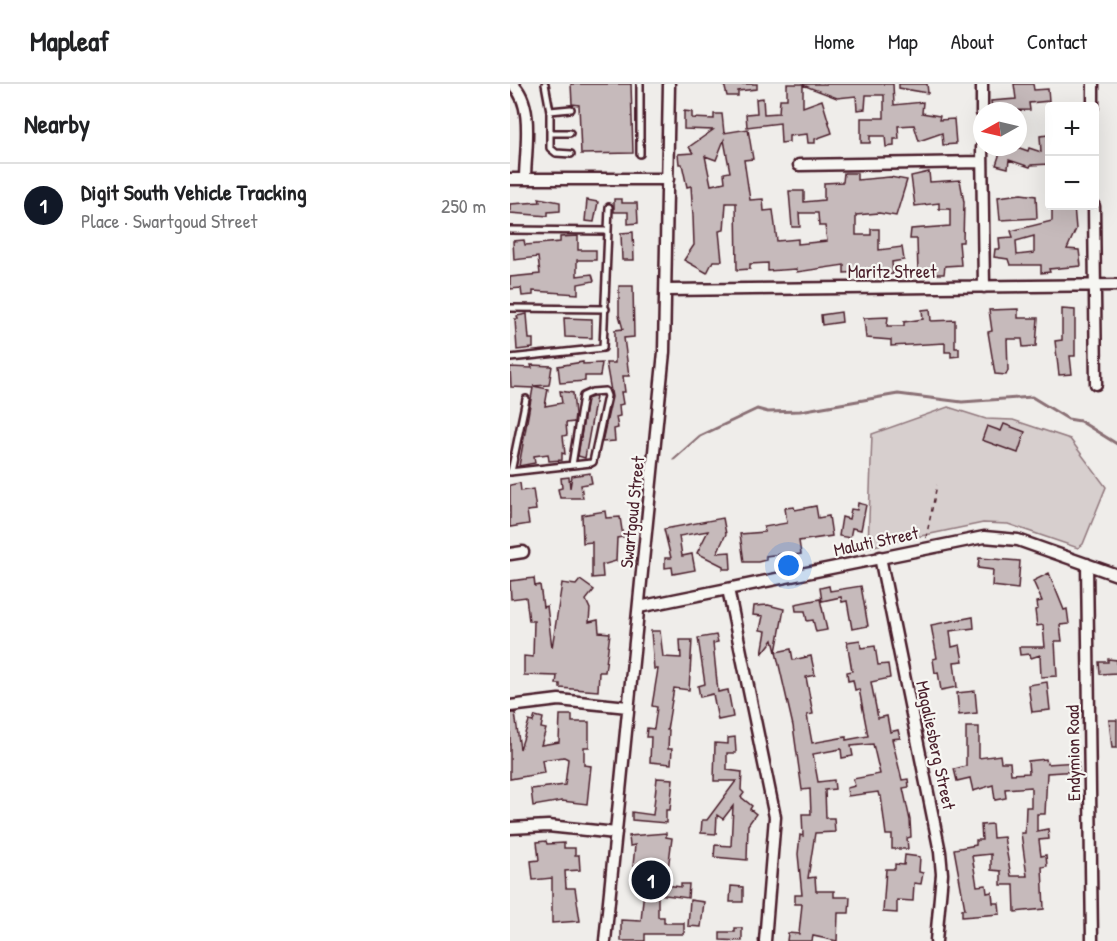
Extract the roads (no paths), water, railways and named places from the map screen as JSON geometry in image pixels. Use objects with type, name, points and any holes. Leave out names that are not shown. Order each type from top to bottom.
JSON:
[{"type":"street","name":"Swartgoud Street","points":[[605,941],[658,418],[667,290],[669,84]]},
{"type":"street","points":[[982,84],[982,102]]},
{"type":"street","points":[[1093,84],[1093,102]]},
{"type":"street","points":[[515,85],[523,99],[526,116],[525,179]]},
{"type":"street","points":[[982,156],[984,287]]},
{"type":"street","points":[[799,165],[982,162]]},
{"type":"street","points":[[510,178],[668,180]]},
{"type":"street","points":[[1094,210],[1096,384]]},
{"type":"street","name":"Maritz Street","points":[[667,290],[1117,285]]},
{"type":"street","name":"Maluti Street","points":[[639,607],[880,557],[997,536],[1036,546],[1117,574]]},
{"type":"street","points":[[510,554],[523,552]]},
{"type":"street","name":"Magaliesberg Street","points":[[880,557],[940,852],[942,874],[936,941]]},
{"type":"street","name":"Endymion Road","points":[[1087,564],[1092,941]]},
{"type":"street","points":[[728,589],[775,816],[765,941]]},
{"type":"street","points":[[510,706],[559,700],[628,707]]},
{"type":"street","points":[[510,828],[548,826],[616,833]]},
{"type":"lane","points":[[545,84],[550,111],[552,151],[571,154]]},
{"type":"lane","points":[[640,84],[640,154]]},
{"type":"lane","points":[[550,111],[571,109]]},
{"type":"lane","points":[[550,133],[570,133]]},
{"type":"lane","points":[[510,358],[600,350],[604,344],[609,207]]},
{"type":"lane","points":[[510,230],[608,231]]},
{"type":"lane","points":[[510,308],[606,309]]},
{"type":"lane","points":[[525,399],[511,472],[591,463],[595,459],[607,396],[605,391],[592,392],[583,396],[572,465]]},
{"type":"waterway","points":[[674,459],[700,436],[757,409],[768,412],[800,411],[898,394],[962,402],[1032,397],[1068,419],[1080,421],[1117,444]]},
{"type":"place","name":"Digit South Vehicle Tracking","points":[[651,880]]}]
